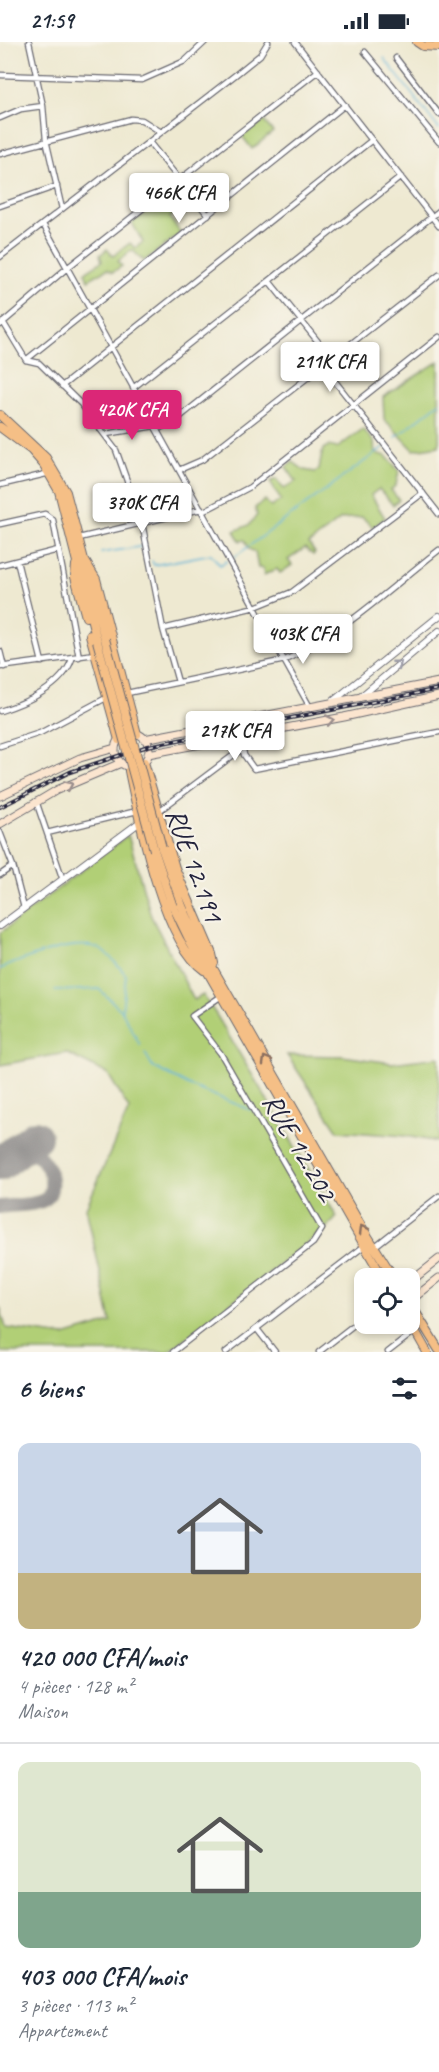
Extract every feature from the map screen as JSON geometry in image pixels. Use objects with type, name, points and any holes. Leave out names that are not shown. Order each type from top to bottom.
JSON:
[{"type":"highway","points":[[417,42],[423,46],[439,47]]},
{"type":"main road","name":"RUE 12.191","points":[[0,416],[36,447],[53,467],[66,492],[78,538],[80,560]]},
{"type":"main road","name":"RUE 12.191","points":[[0,427],[31,450],[50,473],[59,491],[179,921],[211,970],[388,1268]]},
{"type":"main road","points":[[136,734],[96,579],[92,568],[80,560],[75,577],[117,744],[117,757],[125,765],[168,913],[188,954],[211,970]]},
{"type":"main road","points":[[0,796],[80,758],[117,744],[127,734],[136,734],[144,739],[311,709],[439,682]]},
{"type":"main road","points":[[148,754],[439,696]]},
{"type":"main road","points":[[144,739],[148,754],[144,762],[175,868],[212,954],[211,970]]},
{"type":"main road","points":[[0,824],[36,801],[125,765],[144,762]]},
{"type":"main road","name":"RUE 12.191","points":[[211,970],[220,997],[377,1268]]},
{"type":"main road","points":[[420,1274],[439,1259]]},
{"type":"main road","points":[[420,1294],[439,1278]]},
{"type":"main road","points":[[420,1316],[436,1338],[439,1350]]},
{"type":"main road","points":[[417,1334],[427,1352]]},
{"type":"street","points":[[29,42],[43,105],[46,140],[62,209]]},
{"type":"street","points":[[0,75],[142,80],[185,61],[206,42]]},
{"type":"street","points":[[0,257],[44,226],[62,209],[254,60],[268,42]]},
{"type":"street","points":[[296,42],[439,226]]},
{"type":"street","points":[[365,52],[439,142]]},
{"type":"street","points":[[396,58],[436,107],[439,114]]},
{"type":"street","points":[[178,682],[163,629],[142,523],[125,472],[106,434],[39,363],[27,360],[2,324],[67,268],[318,71]]},
{"type":"street","points":[[0,118],[21,109],[43,105]]},
{"type":"street","points":[[27,360],[345,105]]},
{"type":"street","points":[[0,154],[131,118],[142,120],[161,132]]},
{"type":"street","points":[[62,386],[372,140]]},
{"type":"street","points":[[149,142],[208,215]]},
{"type":"street","points":[[133,388],[401,177]]},
{"type":"street","points":[[0,206],[57,186]]},
{"type":"street","points":[[106,434],[156,428],[181,416],[439,211]]},
{"type":"street","points":[[44,226],[311,709]]},
{"type":"street","points":[[179,470],[202,460],[439,275]]},
{"type":"street","points":[[269,281],[332,359]]},
{"type":"street","points":[[78,538],[201,510],[241,493],[439,337]]},
{"type":"street","points":[[323,366],[439,514]]},
{"type":"street","points":[[0,485],[50,473]]},
{"type":"street","points":[[163,629],[255,608],[292,592],[423,492]]},
{"type":"street","points":[[0,524],[38,514],[50,515],[79,657]]},
{"type":"street","points":[[0,565],[58,550]]},
{"type":"street","points":[[127,693],[285,660],[321,642],[439,550]]},
{"type":"street","points":[[17,561],[42,663]]},
{"type":"street","points":[[329,704],[439,616]]},
{"type":"street","points":[[359,698],[439,631]]},
{"type":"street","points":[[0,651],[2,667],[95,654]]},
{"type":"street","points":[[0,711],[25,702],[56,681],[68,671],[72,659]]},
{"type":"street","points":[[0,746],[40,733],[106,698]]},
{"type":"street","points":[[241,737],[248,764],[258,769],[439,732]]},
{"type":"street","points":[[159,811],[243,748]]},
{"type":"street","points":[[36,801],[63,880]]},
{"type":"street","points":[[47,833],[137,812]]},
{"type":"street","points":[[0,926],[140,822]]},
{"type":"street","points":[[0,832],[13,866],[24,908]]},
{"type":"street","points":[[0,875],[13,866]]},
{"type":"street","name":"RUE 12.202","points":[[173,1352],[313,1243],[322,1229],[221,1054],[192,1016],[220,997]]},
{"type":"street","points":[[374,1247],[439,1196]]},
{"type":"street","points":[[226,1352],[363,1247]]},
{"type":"street","points":[[319,1352],[354,1325]]},
{"type":"street","points":[[256,1329],[274,1352]]},
{"type":"street","points":[[388,1352],[411,1334]]},
{"type":"green space","points":[[264,121],[273,132],[252,149],[242,136]]},
{"type":"green space","points":[[163,199],[175,212],[170,218],[181,233],[144,261],[132,250],[118,261],[122,266],[113,272],[107,269],[88,280],[85,272],[102,261],[100,255],[107,249],[113,256],[130,243],[135,248],[143,242],[132,223]]},
{"type":"green space","points":[[439,361],[439,446],[414,450],[384,419],[383,397]]},
{"type":"green space","points":[[363,429],[374,442],[375,453],[386,456],[399,471],[396,485],[391,490],[399,500],[393,505],[379,489],[371,495],[385,518],[373,527],[362,517],[341,519],[309,544],[315,553],[313,555],[305,548],[288,560],[292,565],[280,573],[277,569],[264,575],[263,568],[258,568],[255,552],[249,549],[245,540],[240,541],[234,531],[249,525],[257,515],[255,508],[265,500],[271,507],[281,500],[270,482],[276,479],[284,489],[296,481],[286,467],[293,462],[304,470],[315,472],[319,469],[323,449],[328,446],[337,448]]},
{"type":"green space","points":[[128,835],[151,916],[194,1000],[203,995],[217,1016],[337,1217],[327,1228],[168,1352],[0,1352],[0,1307],[6,1328],[64,1336],[111,1322],[86,1208],[129,1109],[108,1074],[66,1053],[0,1065],[0,933]]},
{"type":"green space","points":[[287,1055],[342,1056],[392,1063],[439,1057],[439,1142],[406,1136],[338,1131]]},
{"type":"waterway","points":[[384,58],[439,129]]},
{"type":"waterway","points":[[396,437],[439,403]]},
{"type":"waterway","points":[[233,558],[384,447]]},
{"type":"waterway","points":[[101,553],[145,546]]},
{"type":"waterway","points":[[152,561],[154,565],[211,554],[220,565],[227,561]]},
{"type":"waterway","points":[[0,969],[52,950],[67,947],[93,947],[103,951],[126,975],[122,1011],[140,1045]]},
{"type":"waterway","points":[[55,991],[99,989],[122,1011]]},
{"type":"waterway","points":[[145,1053],[153,1067],[190,1086],[251,1110]]},
{"type":"taxiway","points":[[0,1152],[15,1147],[27,1149],[38,1155],[50,1175],[51,1186],[49,1195],[42,1201],[27,1205],[0,1207]]},
{"type":"runway","points":[[0,1164],[35,1137]]},
{"type":"railway","points":[[0,807],[70,772],[148,746],[439,689]]}]
